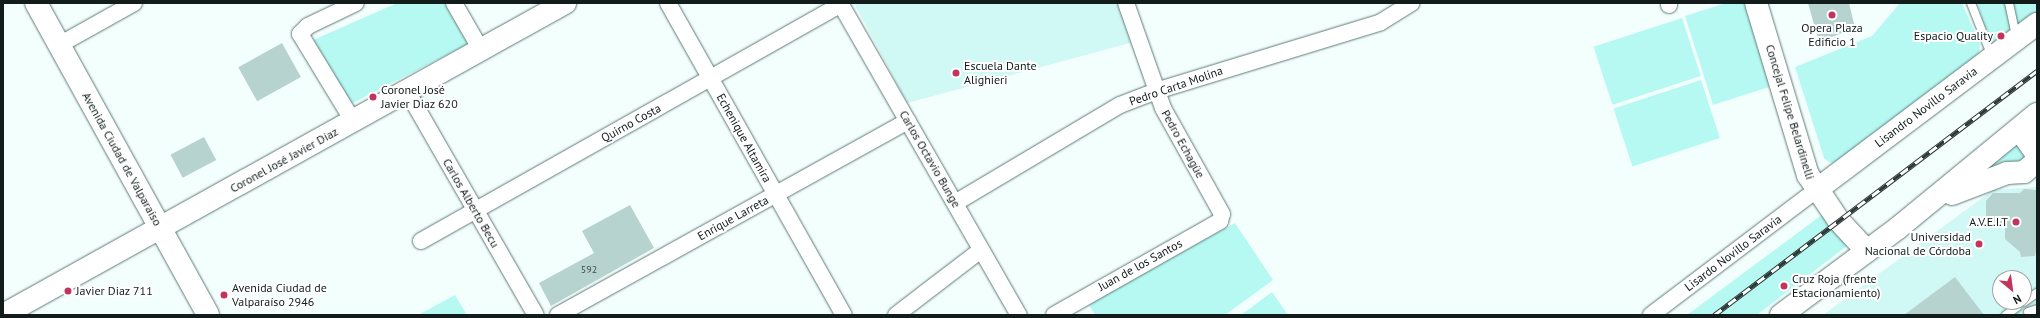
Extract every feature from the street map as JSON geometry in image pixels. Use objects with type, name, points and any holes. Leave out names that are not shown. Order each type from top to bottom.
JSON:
[{"type":"main road","name":"Avenida Ciudad de Valparaíso","points":[[36,3],[208,315]]},
{"type":"main road","name":"Coronel José Javier Díaz","points":[[3,314],[160,229],[565,3]]},
{"type":"main road","name":"Concejal Felipe Belardinelli","points":[[1756,3],[1815,191],[1868,251]]},
{"type":"main road","name":"Lisandro Novillo Saravia","points":[[1815,191],[2037,24]]},
{"type":"main road","points":[[2033,118],[2026,139],[2037,155]]},
{"type":"main road","points":[[1781,315],[1898,228],[2033,118]]},
{"type":"main road","points":[[1898,228],[1964,188],[2007,173],[2033,171]]},
{"type":"street","points":[[59,45],[134,3]]},
{"type":"street","points":[[353,121],[300,34],[308,26],[356,3]]},
{"type":"street","points":[[454,3],[481,50]]},
{"type":"street","name":"Echenique Altamira","points":[[668,3],[844,315]]},
{"type":"street","name":"Quirno Costa","points":[[421,241],[840,3]]},
{"type":"street","name":"Carlos Octavio Bunge","points":[[840,3],[1019,315]]},
{"type":"street","name":"Pedro Echagüe","points":[[1126,3],[1156,91],[1222,214]]},
{"type":"street","name":"Pedro Carta Molina","points":[[955,203],[1103,114],[1156,91],[1381,22],[1411,3]]},
{"type":"street","name":"Carlos Alberto Becu","points":[[407,91],[536,315]]},
{"type":"street","name":"Enrique Larreta","points":[[558,315],[908,121]]},
{"type":"street","name":"Lisardo Novillo Saravia","points":[[1651,315],[1815,191]]},
{"type":"street","name":"Juan de los Santos","points":[[1054,315],[1220,221],[1222,214]]},
{"type":"street","points":[[896,315],[981,250]]},
{"type":"lane","points":[[1970,3],[1993,58]]},
{"type":"lane","points":[[2009,3],[2016,40]]},
{"type":"lane","points":[[2028,312],[2037,309]]},
{"type":"shaded area","points":[[397,3],[445,3],[468,44],[351,104],[311,41]]},
{"type":"shaded area","name":"Escuela Dante Alighieri","points":[[854,3],[1120,3],[1134,42],[907,103]]},
{"type":"shaded area","points":[[1726,3],[1745,3],[1772,86],[1713,105],[1685,16]]},
{"type":"shaded area","points":[[1900,3],[1962,3],[1980,44],[1979,55],[1834,164],[1829,162],[1824,158],[1795,67],[1872,36]]},
{"type":"shaded area","name":"Espacio Quality","points":[[1977,3],[2037,3],[2037,19],[1993,53]]},
{"type":"shaded area","points":[[1682,18],[1701,76],[1612,105],[1594,47]]},
{"type":"shaded area","points":[[1701,80],[1720,138],[1632,166],[1614,108]]},
{"type":"shaded area","points":[[2021,133],[2030,157],[1962,182]]},
{"type":"shaded area","name":"Universidad Nacional de Córdoba","points":[[2037,187],[2037,315],[1823,315],[1993,190]]},
{"type":"shaded area","points":[[1823,214],[1852,242],[1757,315],[1687,315]]},
{"type":"shaded area","points":[[1235,223],[1273,280],[1225,315],[1095,315],[1087,301]]},
{"type":"shaded area","points":[[1272,292],[1288,315],[1241,315]]},
{"type":"shaded area","points":[[455,295],[467,315],[418,315]]},
{"type":"building","name":"Opera Plaza Edificio 1","points":[[1808,3],[1849,3],[1855,28],[1819,42]]},
{"type":"building","points":[[282,43],[301,77],[257,101],[238,67]]},
{"type":"building","points":[[204,137],[216,160],[183,178],[170,155]]},
{"type":"building","name":"A.V.E.I.T","points":[[2024,189],[2036,190],[2037,246],[2035,256],[2021,257],[2020,252],[2005,239],[2005,228],[1986,216],[1986,201],[1993,193],[2020,193]]},
{"type":"building","points":[[630,205],[654,248],[551,306],[539,283],[594,253],[582,231]]},
{"type":"building","points":[[1955,277],[1984,315],[1904,315]]},
{"type":"railway","points":[[1714,315],[2037,71]]},
{"type":"place","name":"Opera Plaza Edificio 1","points":[[1832,15]]},
{"type":"place","name":"Espacio Quality","points":[[2001,36]]},
{"type":"place","name":"Escuela Dante Alighieri","points":[[956,73]]},
{"type":"place","name":"Coronel José Javier Diaz 620","points":[[373,97]]},
{"type":"place","name":"A.V.E.I.T","points":[[2016,222]]},
{"type":"place","name":"Universidad Nacional de Córdoba","points":[[1979,244]]},
{"type":"place","name":"Cruz Roja (frente Estacionamiento)","points":[[1784,286]]},
{"type":"place","name":"Javier Diaz 711","points":[[68,291]]},
{"type":"place","name":"Avenida Ciudad de Valparaíso 2946","points":[[224,295]]}]
